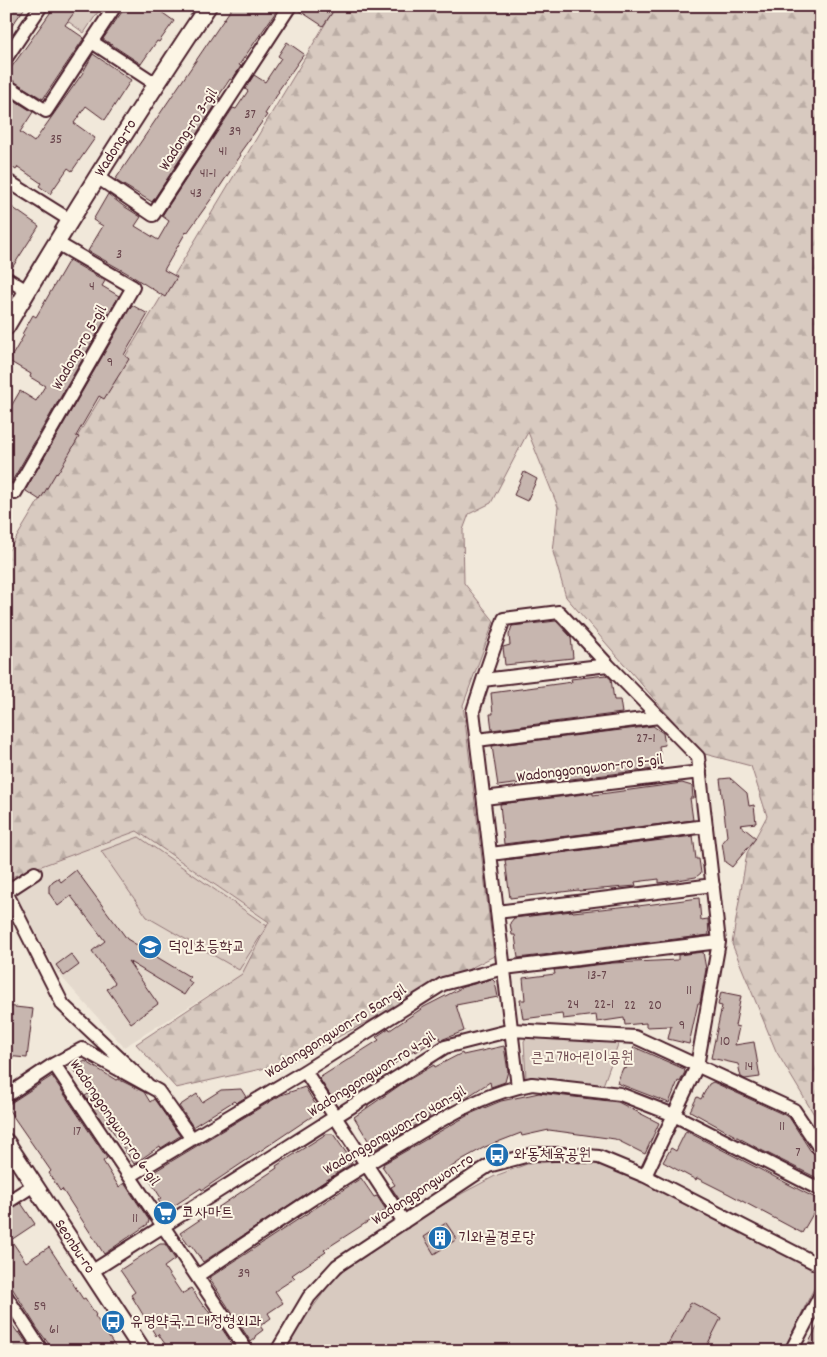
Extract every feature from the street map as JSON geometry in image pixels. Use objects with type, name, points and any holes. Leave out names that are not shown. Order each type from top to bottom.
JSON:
[{"type":"main road","name":"Wadong-ro","points":[[6,327],[97,177],[208,6]]},
{"type":"main road","name":"Seonbu-ro","points":[[6,1142],[143,1351]]},
{"type":"street","points":[[6,58],[41,6]]},
{"type":"street","points":[[6,85],[46,112],[115,6]]},
{"type":"street","name":"Wadong-ro 3-gil","points":[[97,177],[153,214],[290,6]]},
{"type":"street","points":[[92,42],[156,84]]},
{"type":"street","points":[[6,180],[70,220]]},
{"type":"street","name":"Wadong-ro 5-gil","points":[[6,488],[15,494],[133,287],[57,242]]},
{"type":"street","points":[[6,278],[27,292]]},
{"type":"street","name":"Wadonggongwon-ro 5-gil","points":[[518,1087],[474,711],[504,619],[559,612],[698,757],[719,942],[698,1066],[645,1176]]},
{"type":"street","points":[[483,680],[608,665]]},
{"type":"street","points":[[477,740],[659,717]]},
{"type":"street","name":"Wadonggongwon-ro 5-gil","points":[[484,798],[700,772]]},
{"type":"street","points":[[491,854],[706,826]]},
{"type":"street","points":[[35,873],[6,892],[63,1005],[147,1084]]},
{"type":"street","points":[[498,912],[713,884]]},
{"type":"street","points":[[504,968],[719,942]]},
{"type":"street","name":"Wadonggongwon-ro 5an-gil","points":[[130,1176],[305,1071],[443,984],[504,968]]},
{"type":"street","name":"Wadonggongwon-ro 4-gil","points":[[92,1272],[445,1047],[512,1030],[635,1037],[794,1110],[821,1150]]},
{"type":"street","points":[[6,1096],[54,1064],[82,1049],[158,1090],[192,1139]]},
{"type":"street","name":"Wadonggongwon-ro 6-gil","points":[[54,1064],[247,1351]]},
{"type":"street","points":[[305,1071],[404,1222]]},
{"type":"street","name":"Wadonggongwon-ro 4an-gil","points":[[197,1276],[366,1164],[469,1104],[532,1084],[620,1094],[674,1115],[821,1190]]},
{"type":"street","name":"Wadonggongwon-ro","points":[[277,1351],[309,1297],[337,1266],[488,1166],[533,1154],[599,1157],[645,1176],[821,1266]]},
{"type":"street","points":[[6,1203],[34,1185]]},
{"type":"street","points":[[797,1349],[821,1294]]},
{"type":"street","points":[[6,1296],[42,1351]]},
{"type":"shaded area","name":"덕인초등학교","points":[[137,831],[269,923],[242,974],[124,1047],[57,972],[7,880]]},
{"type":"green space","points":[[47,6],[102,6],[84,33]]},
{"type":"green space","points":[[336,6],[359,13],[363,6],[821,6],[821,1126],[776,1051],[732,944],[747,853],[767,816],[751,766],[701,753],[566,597],[553,552],[558,507],[528,432],[491,503],[469,514],[463,530],[464,583],[494,621],[463,705],[494,956],[288,1063],[176,1088],[136,1044],[242,974],[269,922],[137,831],[6,879],[6,550],[9,550]]},
{"type":"green space","points":[[139,837],[267,926],[239,970],[147,917],[101,851]]},
{"type":"green space","name":"큰고개어린이공원","points":[[582,1031],[620,1039],[602,1088],[526,1079],[524,1041],[526,1038]]},
{"type":"green space","points":[[581,1159],[623,1173],[821,1268],[821,1274],[783,1351],[281,1351],[332,1281],[364,1253],[463,1193],[495,1176],[527,1164]]},
{"type":"building","points":[[6,6],[26,6],[6,34]]},
{"type":"building","points":[[55,6],[70,6],[76,10],[65,25],[84,38],[43,99],[6,77],[6,75]]},
{"type":"building","points":[[126,6],[153,6],[174,21],[141,64],[103,39]]},
{"type":"building","points":[[233,6],[280,6],[239,65],[241,66],[232,80],[230,79],[218,97],[220,98],[152,202],[115,180]]},
{"type":"building","points":[[298,6],[328,6],[334,10],[323,26],[297,9]]},
{"type":"building","points":[[287,42],[304,54],[278,91],[265,114],[267,115],[239,154],[241,155],[186,232],[164,270],[177,277],[165,297],[88,251],[103,226],[93,220],[108,194],[141,217],[135,226],[158,240],[169,221],[162,216],[165,211],[233,108],[236,109],[248,91],[245,89],[254,75],[265,82],[281,58],[278,56]]},
{"type":"building","points":[[93,54],[131,80],[105,120],[86,106],[74,123],[95,138],[72,171],[68,168],[50,194],[39,186],[41,183],[18,167],[16,170],[6,163],[6,95],[33,112],[20,132],[34,142],[82,74]]},
{"type":"building","points":[[6,203],[39,226],[10,271],[6,270]]},
{"type":"building","points":[[69,260],[105,281],[102,286],[119,296],[12,481],[6,478],[6,415],[20,391],[36,401],[45,386],[30,377],[31,374],[9,361],[33,315],[36,317]]},
{"type":"building","points":[[132,305],[148,314],[124,355],[129,359],[104,399],[99,396],[76,436],[79,437],[40,500],[26,491],[26,489]]},
{"type":"building","points":[[524,472],[537,479],[527,501],[514,495]]},
{"type":"building","points":[[556,621],[571,637],[573,658],[505,665],[503,647],[510,645],[509,635],[512,626]]},
{"type":"building","points":[[606,675],[611,679],[614,700],[620,700],[622,713],[492,730],[490,714],[493,714],[491,693],[572,682],[571,679]]},
{"type":"building","points":[[653,726],[663,733],[665,745],[659,746],[662,768],[498,786],[492,746]]},
{"type":"building","points":[[730,778],[747,793],[749,806],[754,805],[756,823],[740,825],[756,838],[732,867],[725,862],[722,842],[727,836],[720,779]]},
{"type":"building","points":[[682,783],[692,786],[693,798],[690,798],[693,820],[504,844],[500,804],[593,793],[593,795]]},
{"type":"building","points":[[693,836],[696,859],[699,859],[701,873],[696,877],[659,883],[659,879],[635,882],[636,886],[510,898],[505,860]]},
{"type":"building","points":[[76,870],[127,939],[190,977],[188,980],[192,983],[184,995],[128,961],[158,1004],[131,1023],[107,989],[115,983],[92,951],[105,941],[71,896],[58,906],[49,893],[49,886],[53,881],[58,878],[61,882]]},
{"type":"building","points":[[699,898],[701,920],[708,919],[709,935],[518,958],[515,935],[512,935],[510,923],[514,918]]},
{"type":"building","points":[[703,952],[706,969],[700,1003],[698,1003],[689,1044],[668,1039],[671,1026],[646,1027],[646,1023],[625,1025],[624,1018],[597,1022],[596,1015],[563,1019],[562,1014],[523,1019],[520,1000],[525,1000],[523,978],[555,974],[554,970],[612,963],[678,960],[678,955]]},
{"type":"building","points":[[71,954],[79,965],[64,976],[56,965]]},
{"type":"building","points":[[492,979],[495,982],[498,997],[456,1005],[464,1031],[441,1040],[439,1037],[416,1052],[414,1050],[334,1101],[319,1078],[379,1040],[376,1037],[389,1028],[390,1030],[424,1007],[463,987]]},
{"type":"building","points":[[721,992],[741,996],[735,1026],[739,1027],[735,1045],[754,1042],[760,1077],[745,1079],[741,1077],[738,1064],[711,1058],[722,1006],[718,1005]]},
{"type":"building","points":[[6,1006],[33,1009],[27,1058],[6,1056]]},
{"type":"building","points":[[504,1046],[508,1071],[505,1082],[491,1087],[490,1082],[467,1097],[464,1093],[428,1114],[430,1117],[374,1150],[354,1117],[403,1083],[434,1065],[435,1067],[462,1053],[463,1055]]},
{"type":"building","points":[[634,1047],[684,1069],[685,1072],[680,1082],[678,1081],[669,1103],[617,1083],[623,1068],[626,1069]]},
{"type":"building","points":[[85,1061],[116,1080],[118,1079],[144,1092],[150,1102],[154,1099],[180,1136],[161,1148],[160,1146],[134,1164],[106,1121],[103,1123],[85,1096],[90,1093],[73,1068]]},
{"type":"building","points":[[52,1076],[107,1158],[103,1161],[119,1187],[124,1183],[149,1220],[148,1224],[104,1254],[62,1189],[60,1191],[49,1173],[51,1171],[6,1106]]},
{"type":"building","points":[[713,1082],[789,1117],[810,1150],[817,1157],[821,1158],[821,1180],[690,1111],[697,1097],[701,1099],[709,1084]]},
{"type":"building","points":[[305,1087],[317,1107],[317,1113],[202,1190],[201,1188],[166,1211],[158,1200],[161,1198],[147,1176],[281,1095]]},
{"type":"building","points":[[241,1089],[246,1097],[236,1103],[234,1101],[194,1126],[194,1128],[179,1106],[197,1094],[202,1102],[221,1090]]},
{"type":"building","points":[[539,1093],[618,1102],[659,1123],[645,1154],[615,1139],[549,1130],[522,1136],[521,1133],[485,1147],[463,1159],[401,1202],[391,1187],[395,1185],[382,1166],[384,1166],[383,1164],[472,1113],[501,1101]]},
{"type":"building","points":[[686,1131],[821,1201],[821,1215],[814,1212],[802,1233],[729,1194],[697,1178],[696,1180],[663,1162],[671,1148],[676,1151]]},
{"type":"building","points":[[326,1134],[333,1134],[352,1161],[351,1164],[203,1262],[180,1233],[277,1168],[276,1166]]},
{"type":"building","points":[[361,1178],[374,1197],[377,1196],[386,1210],[324,1250],[326,1252],[292,1275],[295,1278],[275,1291],[283,1303],[268,1313],[271,1318],[260,1326],[263,1330],[251,1342],[209,1278]]},
{"type":"building","points":[[21,1203],[35,1224],[11,1240],[26,1262],[49,1247],[83,1299],[85,1298],[118,1351],[105,1351],[101,1345],[93,1351],[54,1351],[37,1328],[6,1278],[6,1213]]},
{"type":"building","name":"기와골경로당","points":[[446,1223],[457,1239],[434,1254],[424,1237]]},
{"type":"building","points":[[160,1244],[165,1244],[175,1259],[164,1267],[182,1294],[191,1288],[237,1351],[170,1351],[158,1334],[156,1336],[131,1295],[135,1292],[120,1270]]},
{"type":"building","points":[[691,1302],[721,1318],[704,1351],[664,1351]]},
{"type":"building","points":[[6,1316],[19,1332],[32,1351],[6,1351]]},
{"type":"building","points":[[821,1320],[821,1350],[808,1344]]},
{"type":"place","name":"덕인초등학교","points":[[150,947]]},
{"type":"place","name":"와동체육공원","points":[[497,1155]]},
{"type":"place","name":"코사마트","points":[[165,1213]]},
{"type":"place","name":"기와골경로당","points":[[440,1238]]},
{"type":"place","name":"유명약국.고대정형외과","points":[[113,1322]]}]
